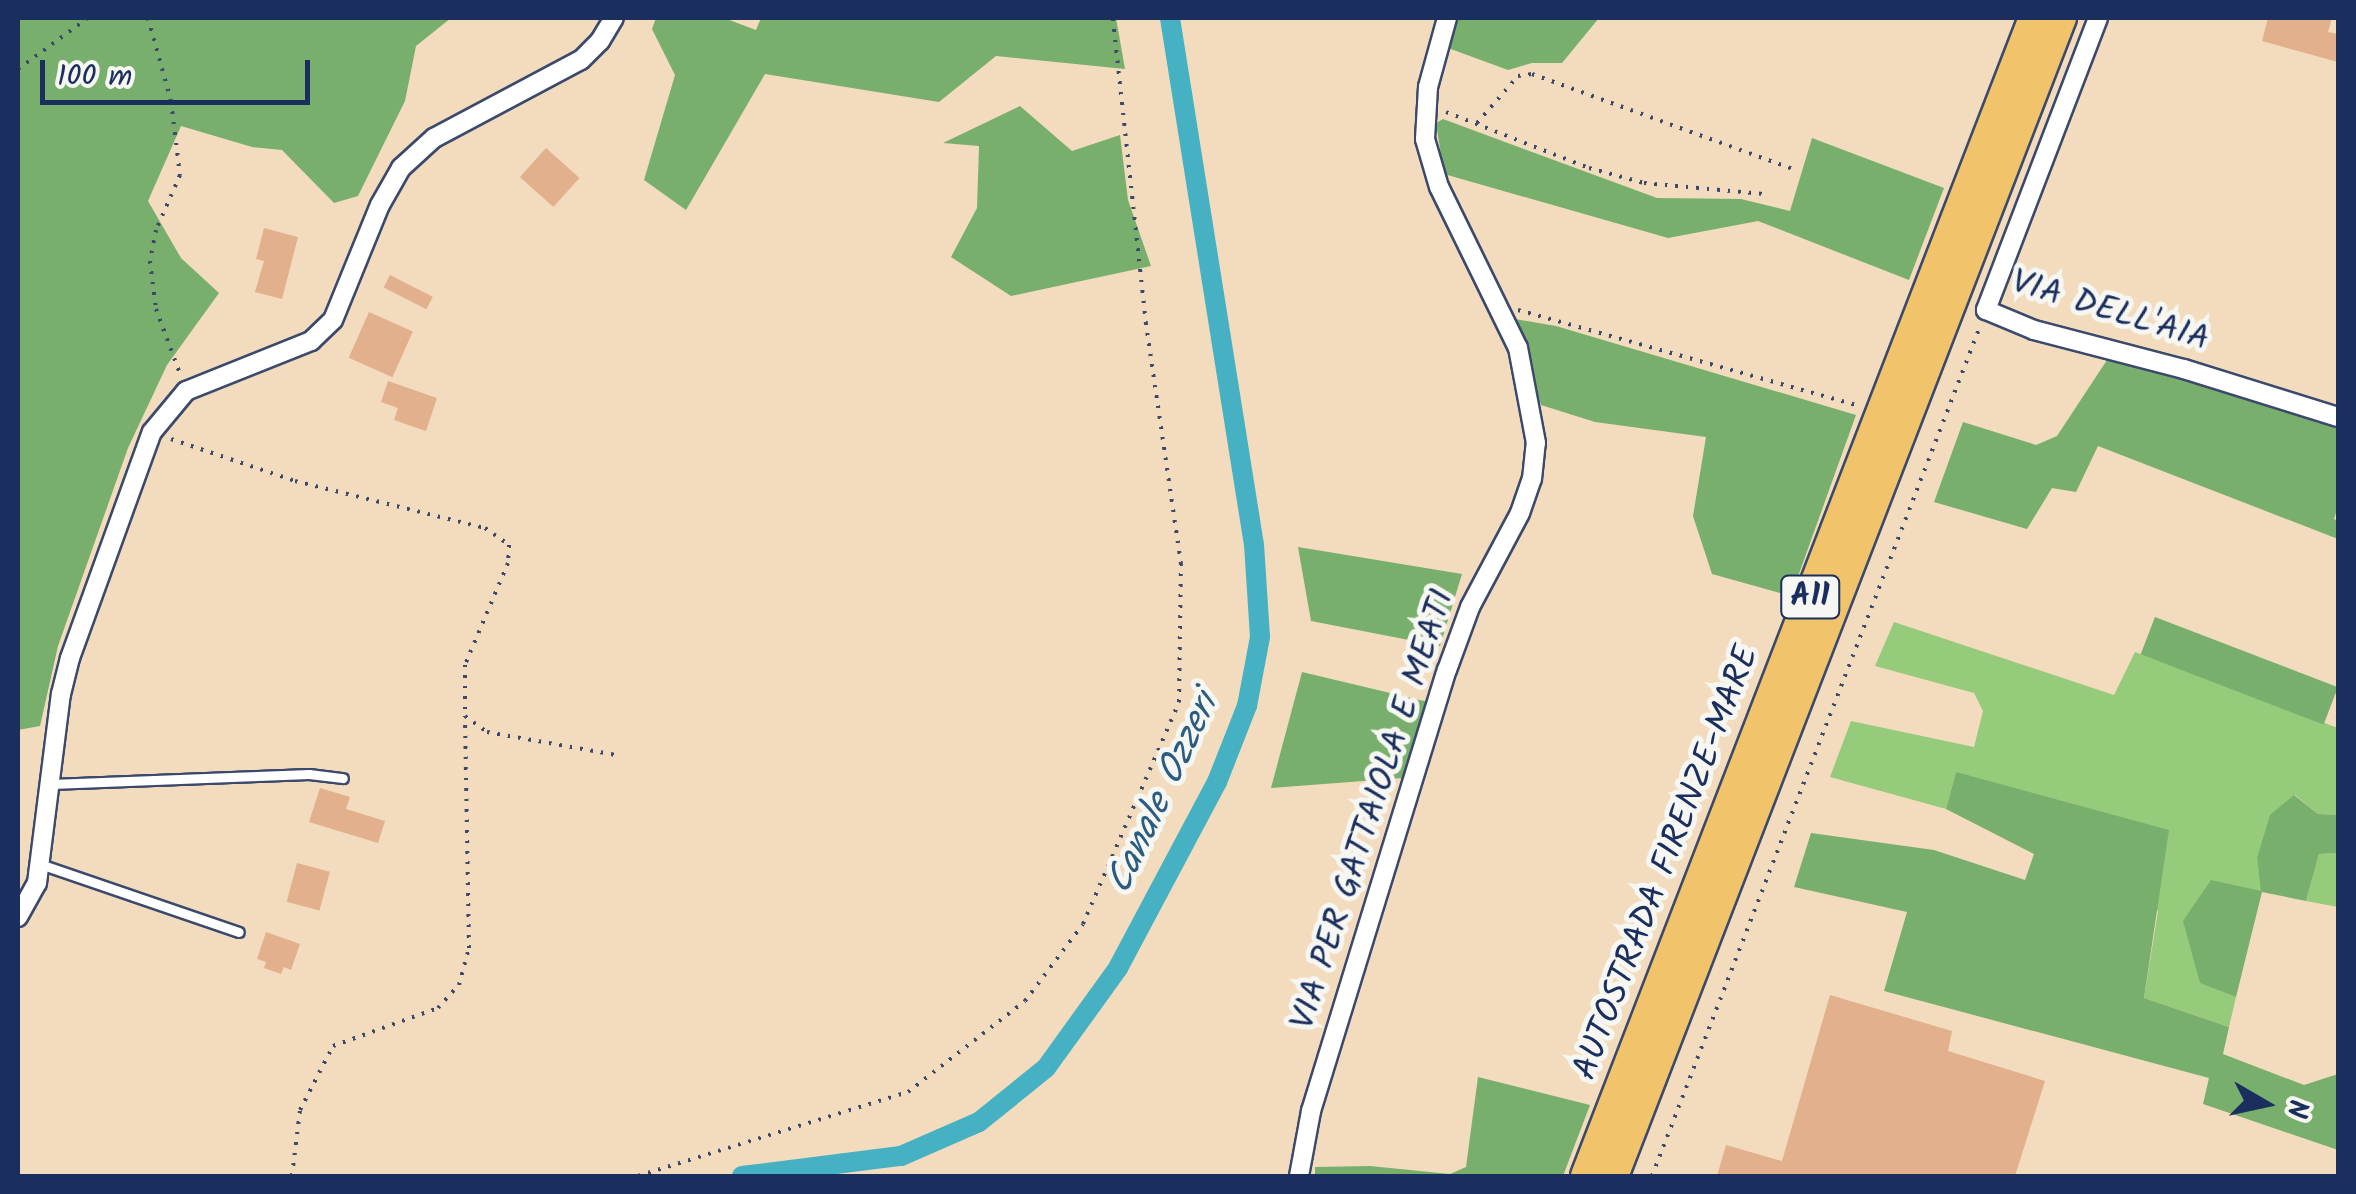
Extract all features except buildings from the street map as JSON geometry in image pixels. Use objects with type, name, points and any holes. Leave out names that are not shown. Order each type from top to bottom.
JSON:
[{"type":"highway","name":"AUTOSTRADA FIRENZE-MARE","points":[[1586,1176],[2034,18]]},
{"type":"highway","name":"AUTOSTRADA FIRENZE-MARE","points":[[1614,1176],[2061,18]]},
{"type":"street","points":[[18,917],[37,883],[70,658],[152,432],[186,391],[311,340],[333,320],[380,205],[401,168],[434,138],[581,60],[600,41],[614,18]]},
{"type":"street","name":"VIA PER GATTAIOLA E MEATI","points":[[1299,1176],[1311,1111],[1447,670],[1470,606],[1520,513],[1532,480],[1536,444],[1518,348],[1438,187],[1425,139],[1427,106],[1448,18]]},
{"type":"street","name":"VIA DELL'AIA","points":[[2098,18],[1986,310],[2034,330],[2184,369],[2338,418]]},
{"type":"lane","points":[[49,784],[296,775],[342,778]]},
{"type":"lane","points":[[40,864],[240,932]]},
{"type":"path","points":[[18,69],[88,18]]},
{"type":"path","points":[[148,18],[171,100],[180,175],[156,230],[150,260],[156,309],[186,391]]},
{"type":"path","points":[[638,1176],[908,1092],[1025,1001],[1083,924],[1179,702],[1181,564],[1146,324],[1113,18]]},
{"type":"path","points":[[1476,123],[1518,76],[1532,74],[1793,169]]},
{"type":"path","points":[[1427,106],[1589,168],[1644,183],[1763,194]]},
{"type":"path","points":[[1498,308],[1554,317],[1856,406]]},
{"type":"path","points":[[1652,1176],[1986,310]]},
{"type":"path","points":[[152,432],[294,480],[485,528],[509,545],[497,596],[464,664],[469,948],[459,985],[438,1008],[332,1046],[300,1110],[292,1176]]},
{"type":"path","points":[[464,716],[487,732],[616,755]]},
{"type":"green space","points":[[18,18],[451,18],[416,46],[405,101],[358,196],[334,203],[282,150],[252,147],[181,126],[148,201],[181,258],[219,293],[167,365],[128,448],[58,646],[40,726],[18,730]]},
{"type":"green space","points":[[656,18],[724,18],[756,30],[761,18],[1116,18],[1125,69],[996,56],[939,102],[765,74],[686,210],[644,180],[675,75],[652,29]]},
{"type":"green space","points":[[1458,18],[1599,18],[1562,63],[1532,63],[1508,70],[1448,48]]},
{"type":"green space","points":[[1020,106],[1072,151],[1120,135],[1128,200],[1151,266],[1011,296],[951,257],[977,208],[979,146],[943,143]]},
{"type":"green space","points":[[1443,119],[1657,198],[1741,199],[1790,211],[1812,138],[1944,188],[1909,280],[1758,221],[1668,238],[1444,174],[1436,123]]},
{"type":"green space","points":[[1515,319],[1556,326],[1856,415],[1791,596],[1712,574],[1693,516],[1706,437],[1595,422],[1541,405]]},
{"type":"green space","points":[[2109,357],[2338,426],[2338,507],[2334,519],[2338,521],[2338,539],[2098,446],[2076,492],[2052,488],[2027,529],[1934,502],[1963,422],[2036,445],[2057,436]]},
{"type":"green space","points":[[1298,547],[1462,574],[1440,646],[1311,621]]},
{"type":"green space","points":[[2155,617],[2338,687],[2324,725],[2141,654]]},
{"type":"green space","points":[[1894,622],[2114,695],[2135,652],[2338,728],[2338,815],[2318,814],[2295,795],[2257,858],[2262,892],[2200,982],[2236,997],[2229,1027],[2144,998],[2158,911],[1956,772],[1946,809],[1830,777],[1851,721],[1974,747],[1983,711],[1974,693],[1875,666]]},
{"type":"green space","points":[[1302,672],[1428,702],[1403,778],[1271,788]]},
{"type":"green space","points":[[1956,772],[2169,830],[2144,998],[2229,1027],[2223,1054],[2304,1085],[2338,1074],[2338,1150],[2203,1104],[2209,1078],[1884,991],[1907,912],[1794,887],[1811,833],[1934,850],[2025,880],[2034,854],[1946,809]]},
{"type":"green space","points":[[2294,795],[2318,814],[2338,815],[2338,853],[2319,854],[2306,901],[2262,892],[2236,997],[2200,983],[2183,921],[2211,880],[2261,891],[2257,858],[2270,815]]},
{"type":"green space","points":[[2338,853],[2338,907],[2306,901],[2319,854]]},
{"type":"green space","points":[[1478,1077],[1590,1105],[1563,1176],[1315,1176],[1315,1167],[1370,1166],[1450,1174],[1466,1167]]},
{"type":"waterway","name":"Canale Ozzeri","points":[[742,1176],[901,1156],[979,1122],[1046,1068],[1118,968],[1217,782],[1247,706],[1260,637],[1254,545],[1170,18]]},
{"type":"waterway","points":[[800,1170],[803,1176]]}]
